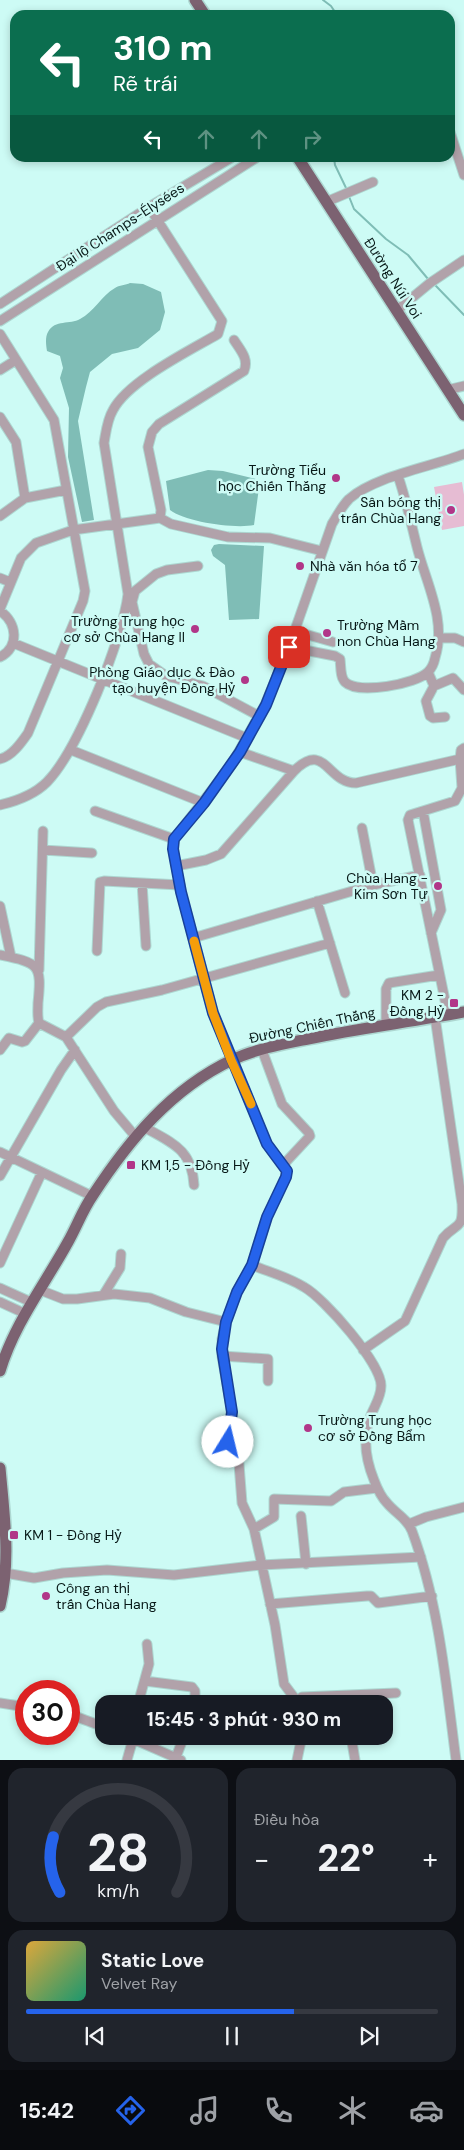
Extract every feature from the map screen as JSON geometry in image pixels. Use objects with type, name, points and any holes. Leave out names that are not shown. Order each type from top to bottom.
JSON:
[{"type":"main road","name":"Đường Núi Voi","points":[[301,162],[464,415]]},
{"type":"main road","name":"Đường Chiến Thắng","points":[[0,1371],[5,1354],[31,1302],[40,1290],[92,1196],[135,1136],[159,1110],[179,1094],[231,1060],[262,1050],[386,1024],[435,1018],[464,1012]]},
{"type":"main road","points":[[0,1468],[6,1546],[6,1573],[0,1606]]},
{"type":"street","points":[[455,147],[464,175]]},
{"type":"street","name":"Đại lộ Champs-Élysées","points":[[0,304],[150,207],[224,162]]},
{"type":"street","name":"Đại lộ Champs-Élysées","points":[[0,321],[157,219],[250,162]]},
{"type":"street","points":[[326,202],[373,182]]},
{"type":"street","points":[[0,805],[13,802],[41,787],[47,782],[71,750],[102,679],[126,611],[128,594],[104,443],[113,409],[127,391],[143,379],[218,334],[222,321],[150,207]]},
{"type":"street","points":[[396,311],[464,260]]},
{"type":"street","points":[[0,334],[54,420],[85,591],[83,602],[28,734],[18,746],[0,758]]},
{"type":"street","points":[[160,518],[161,510],[148,447],[152,432],[159,424],[244,371],[247,364],[246,358],[234,340]]},
{"type":"street","points":[[0,370],[16,360]]},
{"type":"street","points":[[447,390],[464,386]]},
{"type":"street","points":[[0,417],[3,429],[16,442],[25,498]]},
{"type":"street","points":[[293,1695],[284,1684],[254,1529],[242,1503],[239,1461],[227,1449],[232,1412],[222,1356],[222,1339],[226,1322],[237,1292],[252,1265],[267,1217],[287,1171],[284,1164],[267,1144],[213,1013],[180,885],[173,849],[174,839],[204,803],[240,752],[259,716],[289,647],[332,524],[348,500],[370,486],[464,454]]},
{"type":"street","points":[[289,647],[335,656],[340,660],[342,678],[351,685],[380,687],[412,682],[428,672],[436,656],[438,638],[436,607],[417,548],[398,476]]},
{"type":"street","points":[[0,516],[25,498],[66,490]]},
{"type":"street","points":[[0,657],[9,650],[13,643],[14,628],[11,620],[0,610],[21,558],[36,543],[73,530],[160,518],[171,524],[228,537],[270,538],[322,551]]},
{"type":"street","points":[[198,566],[161,572],[142,584],[135,591],[132,602],[144,654],[149,664],[166,676],[203,686],[259,716]]},
{"type":"street","points":[[0,578],[10,582]]},
{"type":"street","points":[[294,631],[333,642]]},
{"type":"street","points":[[438,638],[455,638],[464,642]]},
{"type":"street","points":[[13,643],[247,738]]},
{"type":"street","points":[[428,672],[434,686]]},
{"type":"street","points":[[445,717],[433,718],[430,716],[426,701],[434,686],[453,678],[464,690]]},
{"type":"street","points":[[448,1015],[408,820],[410,815],[456,801],[462,788],[460,759],[461,750],[464,748]]},
{"type":"street","points":[[71,750],[204,803]]},
{"type":"street","points":[[240,752],[294,771]]},
{"type":"street","points":[[176,866],[206,860],[221,854],[294,771],[308,760],[315,759],[324,763],[340,779],[348,783],[356,783],[460,759]]},
{"type":"street","points":[[95,811],[174,839]]},
{"type":"street","points":[[423,811],[441,910],[431,933]]},
{"type":"street","points":[[362,828],[373,885]]},
{"type":"street","points":[[43,831],[40,978],[37,1015],[39,1023],[66,1037],[114,1111],[135,1136]]},
{"type":"street","points":[[42,850],[92,853]]},
{"type":"street","points":[[193,938],[373,885],[420,875]]},
{"type":"street","points":[[97,951],[100,882],[104,880],[180,885]]},
{"type":"street","points":[[142,884],[146,946]]},
{"type":"street","points":[[317,902],[346,994]]},
{"type":"street","points":[[0,906],[11,957]]},
{"type":"street","points":[[66,1037],[97,1007],[106,1002],[204,979],[330,943]]},
{"type":"street","points":[[0,955],[30,964],[39,970]]},
{"type":"street","points":[[386,1024],[386,989],[389,983],[439,975]]},
{"type":"street","points":[[363,1350],[406,1322],[444,1238],[449,1232],[456,1230],[462,1223],[461,1194],[435,1018]]},
{"type":"street","points":[[0,1050],[9,1038],[22,1042],[25,1041],[39,1023]]},
{"type":"street","points":[[0,1176],[61,1070],[75,1050]]},
{"type":"street","points":[[262,1050],[282,1104],[309,1132],[310,1136],[284,1164]]},
{"type":"street","points":[[144,1127],[175,1145],[184,1153],[193,1170],[194,1185]]},
{"type":"street","points":[[0,1152],[92,1196]]},
{"type":"street","points":[[0,1262],[42,1172]]},
{"type":"street","points":[[104,1294],[120,1268],[121,1254]]},
{"type":"street","points":[[252,1265],[287,1278],[315,1294],[363,1350],[381,1379],[380,1394],[367,1426],[365,1438],[366,1451],[378,1488],[387,1503],[409,1524],[421,1557],[438,1622],[456,1760]]},
{"type":"street","points":[[0,1288],[31,1302]]},
{"type":"street","points":[[40,1290],[63,1298],[77,1299],[104,1294],[150,1298],[186,1312],[226,1322]]},
{"type":"street","points":[[0,1302],[26,1314]]},
{"type":"street","points":[[222,1356],[268,1359],[268,1381]]},
{"type":"street","points":[[254,1529],[273,1519],[275,1514],[274,1500],[331,1501],[344,1492],[378,1488]]},
{"type":"street","points":[[409,1524],[426,1517],[464,1508]]},
{"type":"street","points":[[301,1516],[306,1564]]},
{"type":"street","points":[[6,1573],[34,1578],[63,1573],[107,1570],[174,1575],[261,1565],[421,1557]]},
{"type":"street","points":[[270,1604],[367,1596],[371,1596],[378,1603],[432,1596]]},
{"type":"street","points":[[141,1695],[149,1664],[147,1644]]},
{"type":"street","points":[[145,1681],[192,1687],[195,1695]]},
{"type":"street","points":[[349,1695],[396,1693]]},
{"type":"street","points":[[0,1703],[15,1705]]},
{"type":"street","points":[[80,1718],[95,1724]]},
{"type":"street","points":[[127,1760],[128,1745]]},
{"type":"street","points":[[146,1745],[177,1759],[181,1745]]},
{"type":"street","points":[[297,1760],[300,1745]]},
{"type":"street","points":[[352,1745],[355,1760]]},
{"type":"shaded area","name":"Sân bóng thị trấn Chùa Hang","points":[[462,482],[464,526],[442,530],[434,487]]},
{"type":"water","points":[[130,283],[143,284],[161,292],[165,312],[160,330],[138,348],[112,354],[90,372],[78,421],[94,520],[82,522],[68,457],[69,408],[60,378],[63,368],[60,356],[47,351],[46,336],[55,325],[80,319],[110,291],[118,286]]},
{"type":"water","points":[[208,470],[223,471],[260,480],[254,525],[210,524],[187,518],[170,510],[166,481]]},
{"type":"water","points":[[214,545],[264,546],[259,619],[229,620],[225,565],[213,556],[211,550]]},
{"type":"waterway","points":[[323,0],[334,10]]},
{"type":"waterway","points":[[335,162],[347,190]]},
{"type":"waterway","points":[[348,194],[354,209],[386,239],[408,255],[428,279]]},
{"type":"waterway","points":[[436,286],[464,315]]},
{"type":"slow traffic","points":[[194,941],[213,1013],[231,1060],[251,1104]]},
{"type":"place","name":"Trường Tiểu học Chiến Thắng","points":[[336,478]]},
{"type":"place","name":"Sân bóng thị trấn Chùa Hang","points":[[451,510]]},
{"type":"place","name":"Nhà văn hóa tổ 7","points":[[300,566]]},
{"type":"place","name":"Trường Trung học cơ sở Chùa Hang II","points":[[195,629]]},
{"type":"place","name":"Trường Mầm non Chùa Hang","points":[[327,633]]},
{"type":"place","name":"Phòng Giáo dục & Đào tạo huyện Đồng Hỷ","points":[[245,680]]},
{"type":"place","name":"Chùa Hang - Kim Sơn Tự","points":[[438,886]]},
{"type":"place","name":"KM 2 - Đồng Hỷ","points":[[454,1003]]},
{"type":"place","name":"KM 1,5 - Đồng Hỷ","points":[[131,1165]]},
{"type":"place","name":"Trường Trung học cơ sở Đồng Bẩm","points":[[308,1428]]},
{"type":"place","name":"KM 1 - Đồng Hỷ","points":[[14,1535]]},
{"type":"place","name":"Công an thị trấn Chùa Hang","points":[[46,1596]]},
{"type":"route","points":[[228,1442],[232,1412],[225,1379],[222,1339],[237,1292],[252,1265],[267,1217],[282,1188],[287,1171],[284,1164],[267,1144],[213,1013],[181,892],[173,849],[174,839],[178,832],[204,803],[240,752],[266,705],[289,647]]}]
